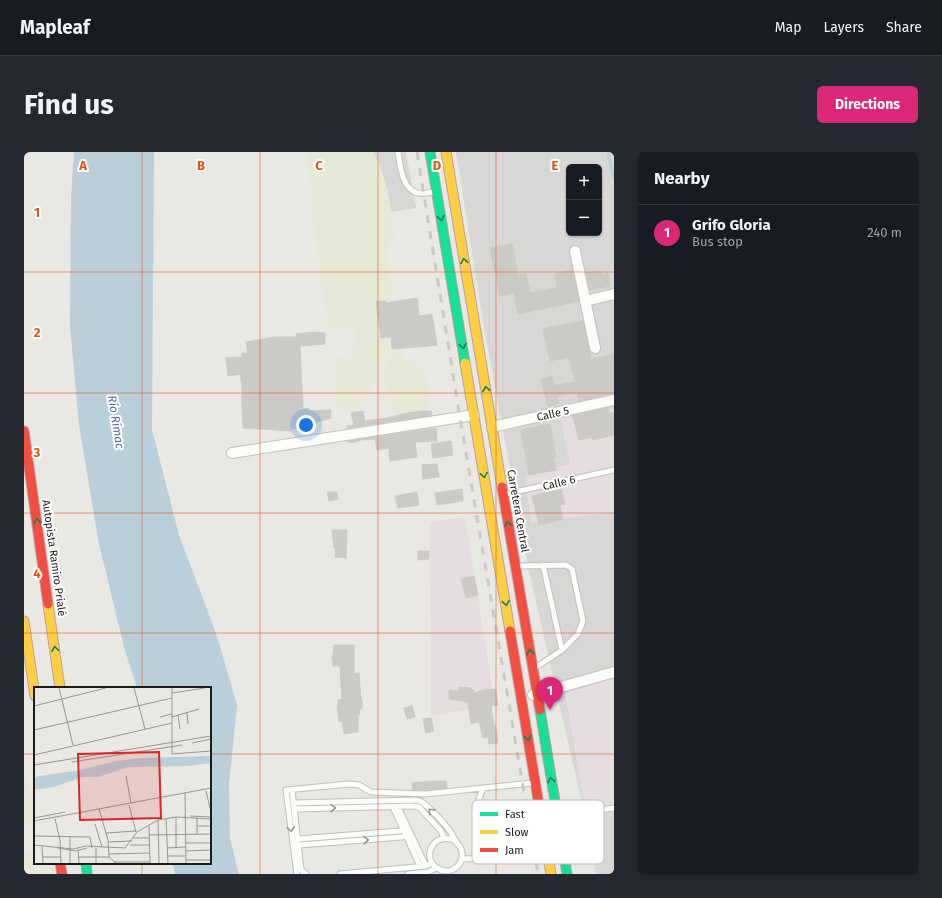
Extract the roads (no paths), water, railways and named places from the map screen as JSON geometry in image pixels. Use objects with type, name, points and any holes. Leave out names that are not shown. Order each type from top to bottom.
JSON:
[{"type":"highway","points":[[430,152],[539,800]]},
{"type":"highway","name":"Carretera Central","points":[[446,152],[555,800]]},
{"type":"highway","name":"Autopista Ramiro Prialé","points":[[24,431],[60,687]]},
{"type":"highway","points":[[24,621],[34,689]]},
{"type":"highway","points":[[60,864],[62,874]]},
{"type":"highway","points":[[86,864],[87,874]]},
{"type":"highway","points":[[549,864],[551,874]]},
{"type":"highway","name":"Carretera Central","points":[[565,864],[567,874]]},
{"type":"street","points":[[575,251],[595,348]]},
{"type":"street","points":[[585,301],[614,294]]},
{"type":"street","name":"Calle 5","points":[[492,428],[614,400]]},
{"type":"street","points":[[232,453],[474,415]]},
{"type":"street","points":[[522,699],[537,693],[614,672]]},
{"type":"lane","points":[[398,152],[404,181],[409,189],[416,193],[424,194],[437,192]]},
{"type":"lane","name":"Calle 6","points":[[504,495],[614,470]]},
{"type":"lane","points":[[515,566],[566,564],[572,569],[583,621],[578,634],[562,650],[533,670]]},
{"type":"lane","points":[[543,565],[562,650]]},
{"type":"lane","points":[[289,790],[349,784],[359,785],[371,792],[425,794],[536,783]]},
{"type":"lane","points":[[479,800],[483,788]]},
{"type":"lane","points":[[289,790],[294,803],[301,870],[306,874]]},
{"type":"lane","points":[[289,790],[297,874]]},
{"type":"lane","points":[[294,803],[421,801],[451,832],[460,846],[462,852],[462,859],[455,869],[442,871],[436,868],[432,863],[430,851],[438,840],[444,838],[456,841]]},
{"type":"lane","points":[[396,807],[403,828],[420,866]]},
{"type":"lane","points":[[396,807],[426,866]]},
{"type":"lane","points":[[294,809],[419,807],[441,831],[444,838]]},
{"type":"lane","points":[[604,809],[614,808]]},
{"type":"lane","points":[[298,839],[400,831],[403,828]]},
{"type":"lane","points":[[299,845],[402,837],[406,835]]},
{"type":"lane","points":[[462,859],[472,859]]},
{"type":"lane","points":[[340,874],[426,866],[432,863]]},
{"type":"lane","points":[[408,874],[428,872],[436,868]]},
{"type":"water","name":"Río Rímac","points":[[74,152],[154,152],[152,430],[179,535],[217,636],[237,705],[229,785],[230,839],[239,874],[175,874],[173,864],[211,864],[211,687],[137,687],[124,647],[99,544],[79,425],[70,326],[71,198]]},
{"type":"waterway","points":[[609,152],[609,159],[614,178]]},
{"type":"railway","points":[[417,152],[460,418],[525,800]]},
{"type":"railway","points":[[536,864],[538,874]]},
{"type":"place","name":"Grifo Gloria","points":[[550,710]]}]
